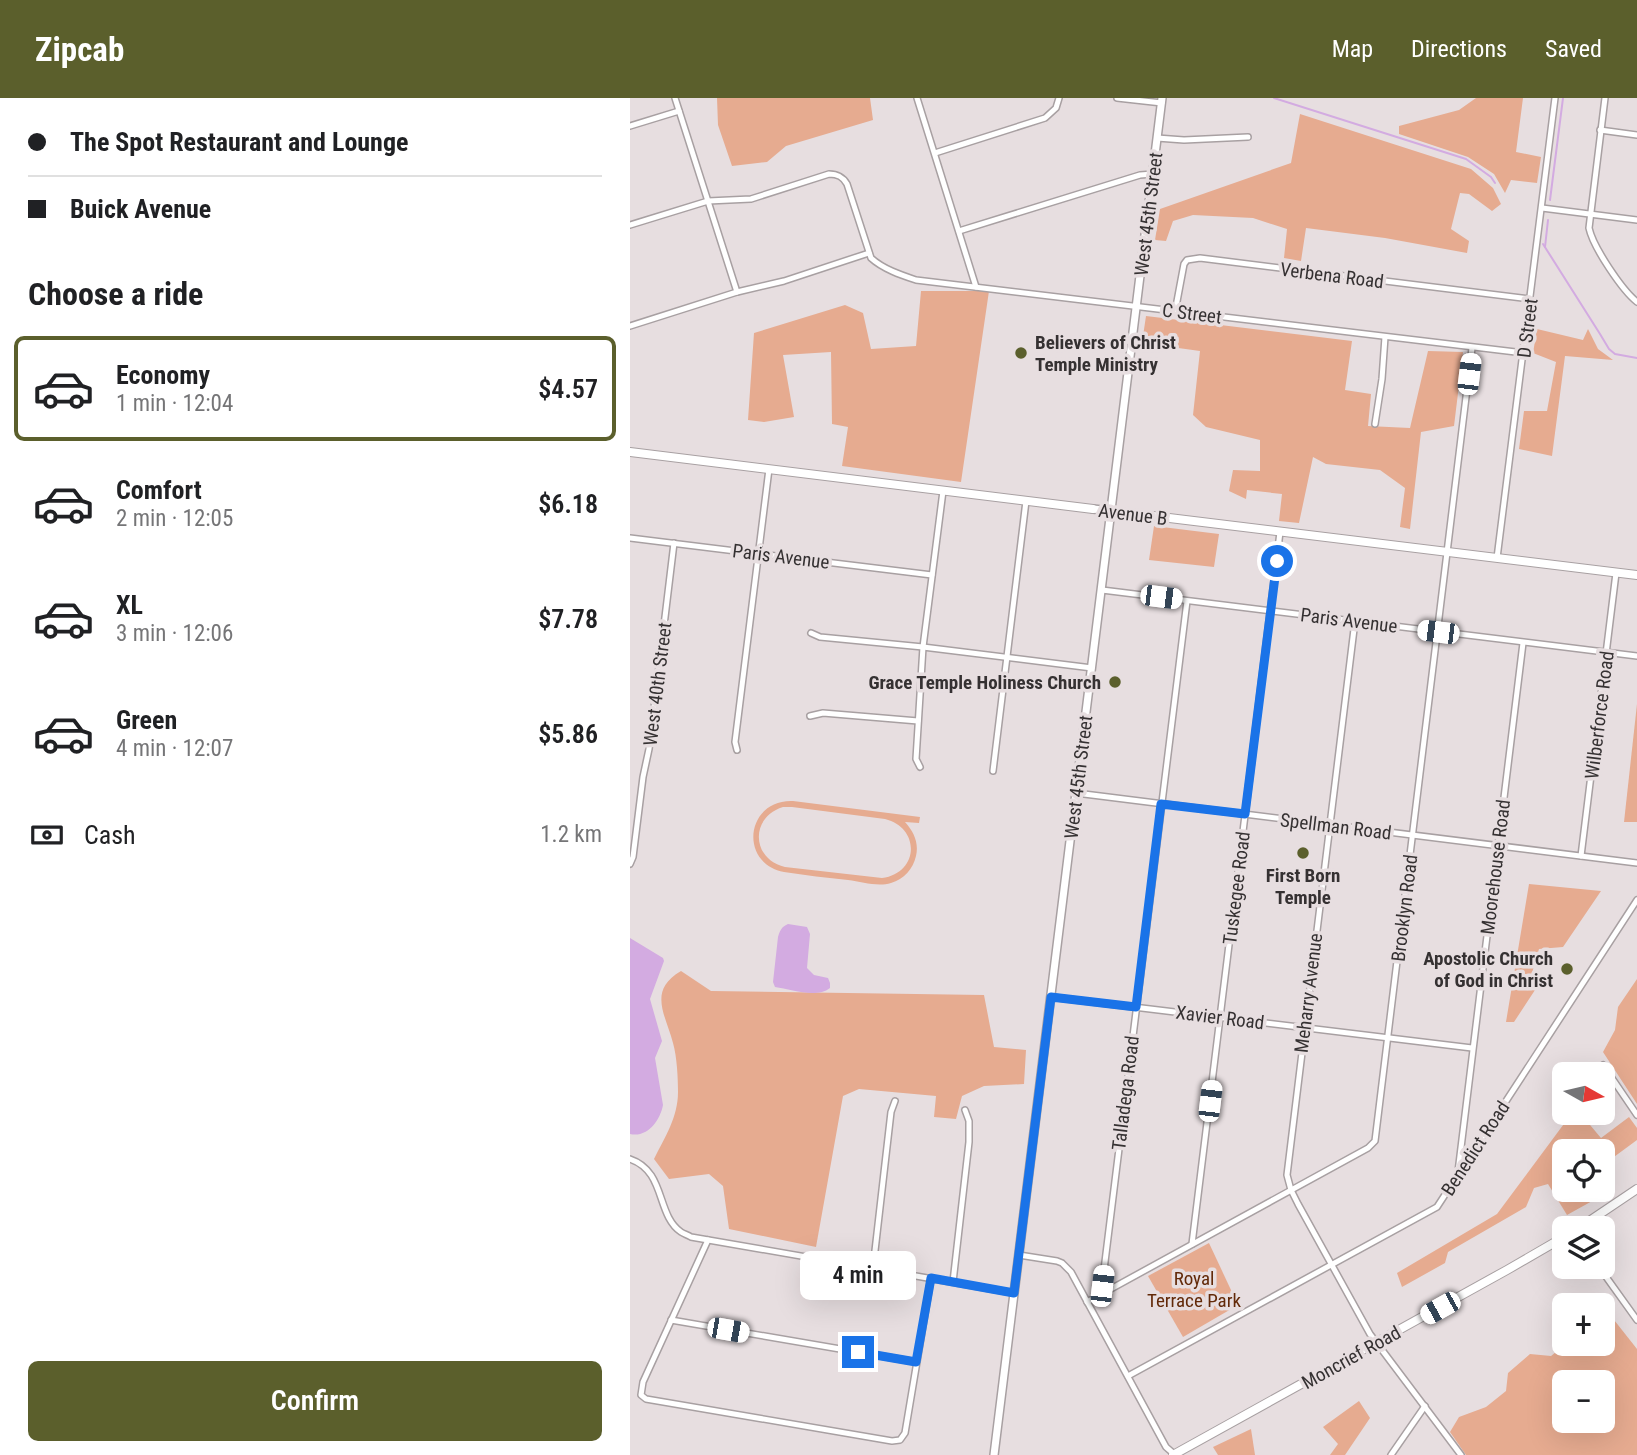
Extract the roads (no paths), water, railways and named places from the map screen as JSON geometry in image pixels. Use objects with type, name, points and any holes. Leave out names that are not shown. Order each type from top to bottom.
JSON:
[{"type":"main road","name":"Avenue B","points":[[630,452],[1093,509]]},
{"type":"main road","name":"Avenue B","points":[[1112,511],[1637,575]]},
{"type":"main road","points":[[1596,1216],[1637,1189]]},
{"type":"main road","name":"Moncrief Road","points":[[1174,1455],[1552,1244]]},
{"type":"street","points":[[675,98],[737,292]]},
{"type":"street","points":[[917,98],[976,287]]},
{"type":"street","points":[[934,153],[1045,118],[1056,108],[1059,98]]},
{"type":"street","points":[[1117,98],[1162,101]]},
{"type":"street","name":"D Street","points":[[1497,558],[1555,98]]},
{"type":"street","points":[[1605,98],[1589,228],[1593,241],[1628,294],[1637,302]]},
{"type":"street","name":"West 45th Street","points":[[994,1455],[1162,101]]},
{"type":"street","points":[[630,126],[679,111]]},
{"type":"street","points":[[1601,130],[1637,135]]},
{"type":"street","points":[[1157,138],[1184,140],[1248,137]]},
{"type":"street","points":[[630,225],[708,201],[751,199],[830,174],[840,176],[847,184],[869,253],[630,326]]},
{"type":"street","points":[[959,231],[1140,175],[1153,174]]},
{"type":"street","points":[[1542,208],[1637,220]]},
{"type":"street","name":"C Street","points":[[869,253],[876,263],[916,280],[1524,353]]},
{"type":"street","name":"Verbena Road","points":[[1175,312],[1184,264],[1188,260],[1200,258],[1530,299]]},
{"type":"street","points":[[1374,424],[1382,379],[1385,337]]},
{"type":"street","name":"Brooklyn Road","points":[[1087,1302],[1368,1148],[1374,1141],[1472,348]]},
{"type":"street","points":[[737,750],[735,741],[769,469]]},
{"type":"street","points":[[920,766],[916,759],[923,647],[943,491]]},
{"type":"street","points":[[993,771],[1026,501]]},
{"type":"street","name":"Avenue B","points":[[1093,509],[1112,511]]},
{"type":"street","name":"Tuskegee Road","points":[[1192,1244],[1280,532]]},
{"type":"street","name":"Paris Avenue","points":[[630,538],[932,575]]},
{"type":"street","name":"West 40th Street","points":[[630,864],[649,749],[674,543]]},
{"type":"street","name":"Wilberforce Road","points":[[1581,856],[1616,573]]},
{"type":"street","name":"Paris Avenue","points":[[1102,590],[1637,656]]},
{"type":"street","name":"Talladega Road","points":[[1101,1294],[1187,601]]},
{"type":"street","name":"Meharry Avenue","points":[[1355,621],[1287,1175],[1291,1190],[1370,1334],[1461,1455]]},
{"type":"street","points":[[811,633],[820,637],[1092,668]]},
{"type":"street","name":"Moorehouse Road","points":[[1458,1175],[1523,643]]},
{"type":"street","points":[[810,716],[823,713],[919,721]]},
{"type":"street","name":"Spellman Road","points":[[1076,793],[1637,863]]},
{"type":"street","name":"Benedict Road","points":[[1128,1377],[1437,1207],[1637,900]]},
{"type":"street","name":"Xavier Road","points":[[1051,997],[1472,1048]]},
{"type":"street","points":[[1615,1083],[1637,1115]]},
{"type":"street","points":[[873,1268],[891,1112],[895,1101]]},
{"type":"street","points":[[953,1282],[969,1142],[965,1110]]},
{"type":"street","points":[[630,1159],[647,1169],[655,1181],[671,1220],[679,1231],[691,1237],[1014,1293]]},
{"type":"street","points":[[708,1240],[643,1382],[641,1395],[652,1400],[892,1441],[900,1440],[905,1433],[931,1278]]},
{"type":"street","points":[[1019,1255],[1062,1263],[1071,1272],[1166,1447],[1174,1455]]},
{"type":"street","points":[[1608,1279],[1637,1320]]},
{"type":"street","points":[[671,1320],[916,1362]]},
{"type":"street","points":[[1391,1455],[1424,1406]]},
{"type":"waterway","points":[[1274,98],[1466,159],[1495,183]]},
{"type":"waterway","points":[[1550,200],[1563,98]]},
{"type":"waterway","points":[[1545,247],[1548,220]]},
{"type":"waterway","points":[[1543,244],[1609,349],[1615,354],[1637,358]]},
{"type":"place","name":"Believers of Christ Temple Ministry","points":[[1021,353]]},
{"type":"place","name":"Grace Temple Holiness Church","points":[[1115,682]]},
{"type":"place","name":"First Born Temple","points":[[1303,853]]},
{"type":"place","name":"Apostolic Church of God in Christ","points":[[1567,969]]},
{"type":"park label","name":"Royal Terrace Park","points":[[1194,1289]]}]
